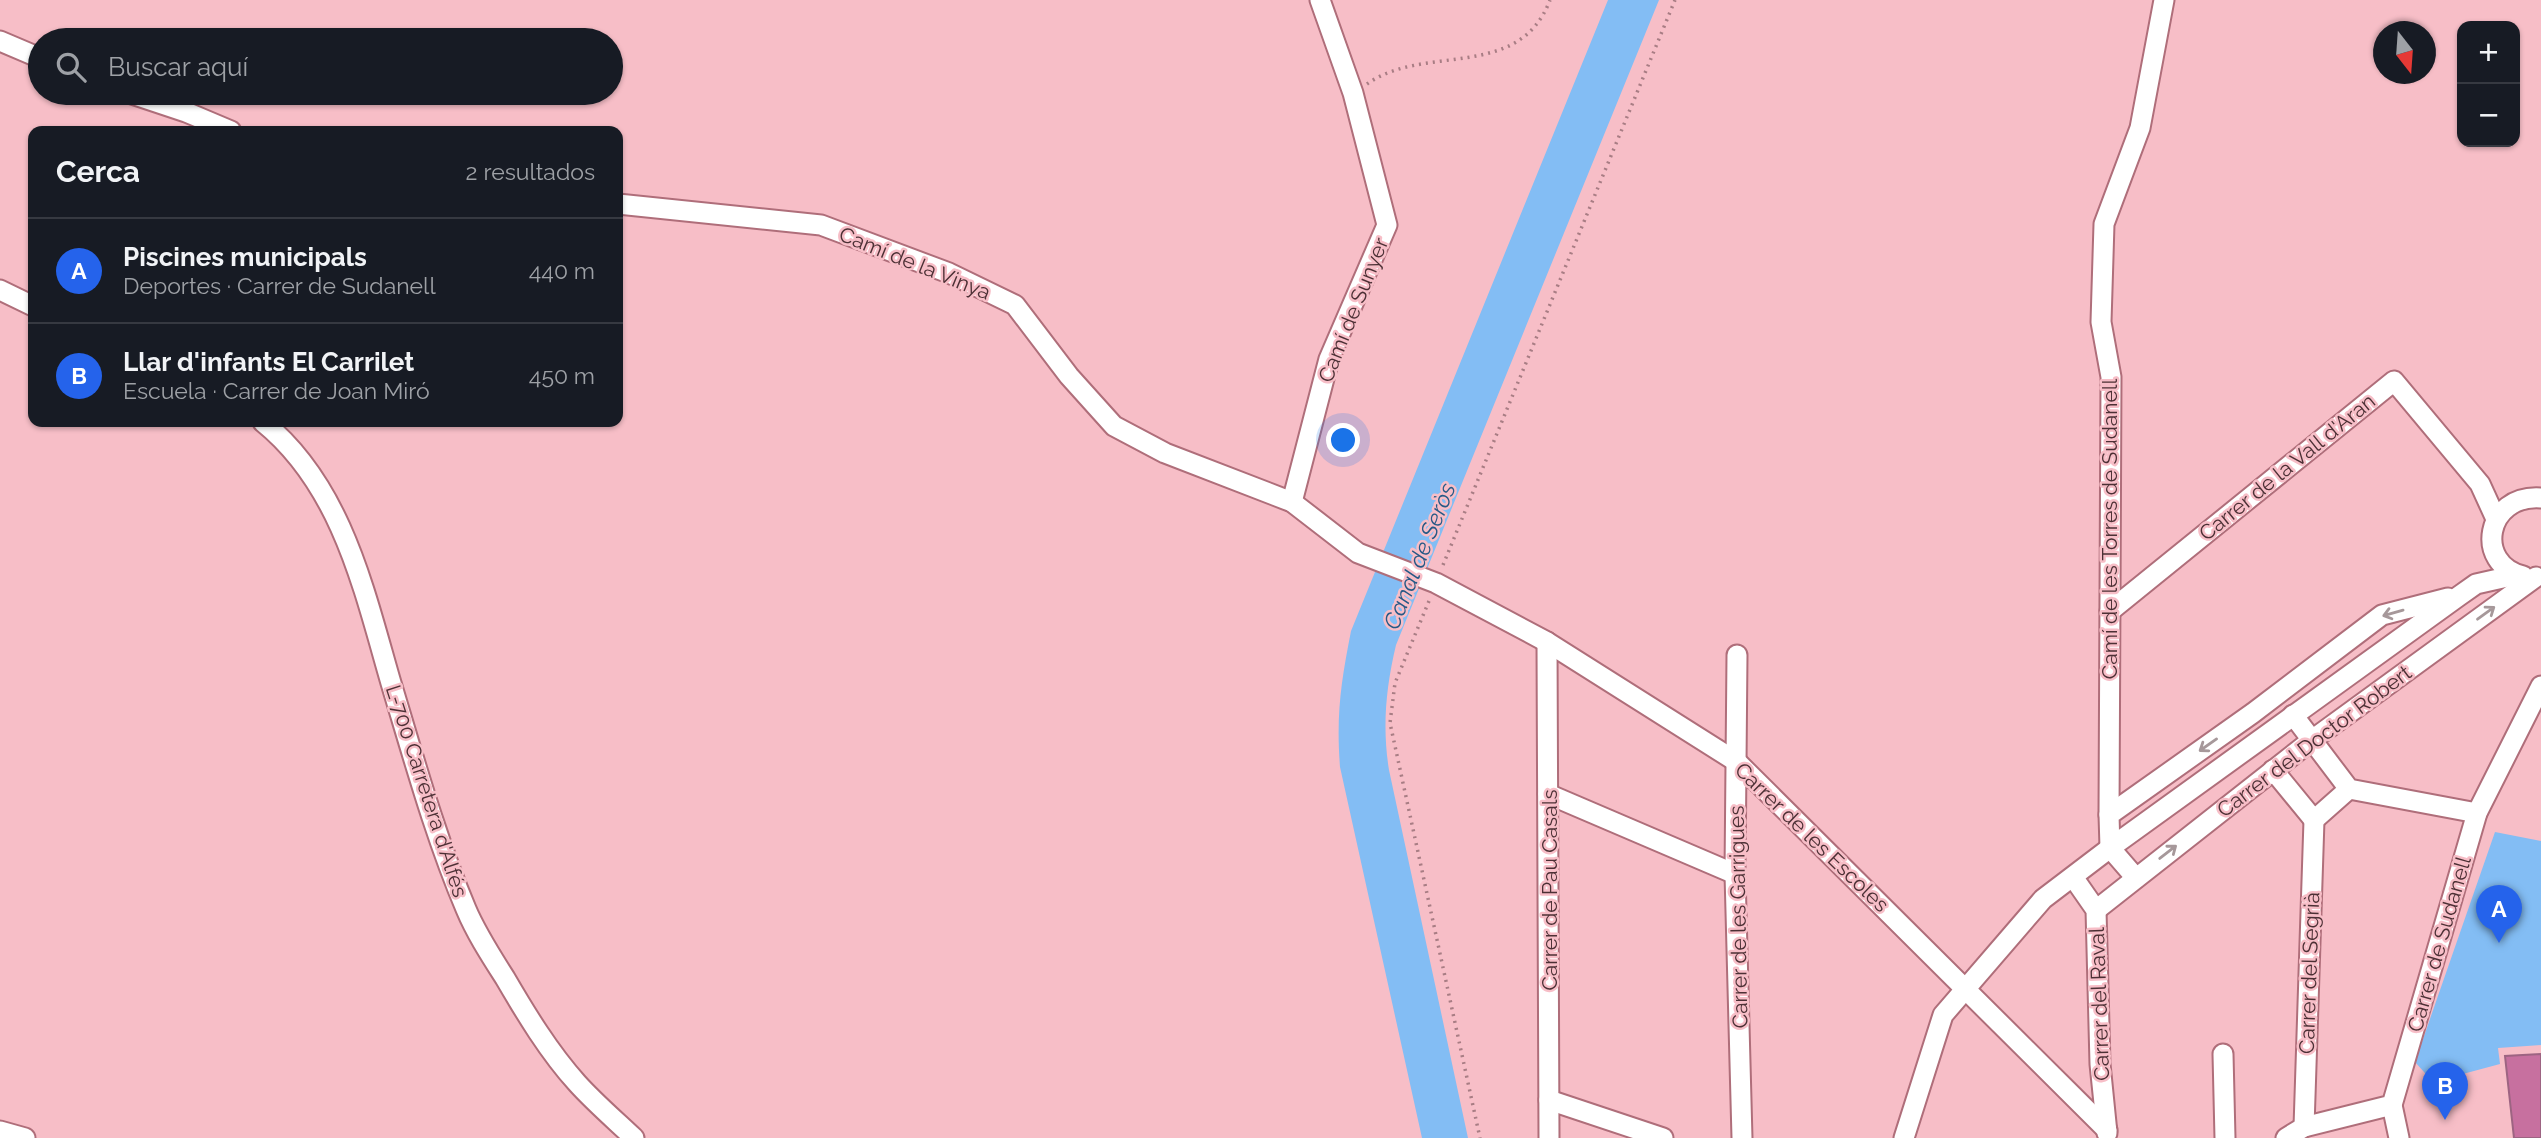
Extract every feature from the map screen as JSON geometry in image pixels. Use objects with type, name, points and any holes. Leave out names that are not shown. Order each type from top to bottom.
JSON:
[{"type":"street","name":"Camí de Sunyer","points":[[1292,502],[1329,359],[1387,225],[1353,93],[1320,0]]},
{"type":"street","name":"Camí de les Torres de Sudanell","points":[[2109,816],[2111,377],[2101,322],[2104,224],[2140,128],[2164,0]]},
{"type":"street","points":[[0,41],[28,53]]},
{"type":"street","points":[[165,105],[219,126]]},
{"type":"street","name":"Camí de la Vinya","points":[[623,205],[821,225],[949,273],[1015,305],[1069,376],[1114,426],[1165,453],[1292,502],[1359,553],[1436,583]]},
{"type":"street","points":[[0,290],[28,304]]},
{"type":"street","name":"Carrer de la Vall d'Aran","points":[[2110,611],[2394,381],[2480,484],[2496,519]]},
{"type":"street","name":"L-700 Carretera d'Alfés","points":[[268,427],[292,449],[333,508],[364,589],[414,758],[466,910],[481,939],[550,1048],[577,1083],[634,1138]]},
{"type":"street","name":"Carrer de la Vall d'Aran","points":[[2480,484],[2516,501]]},
{"type":"street","points":[[2476,584],[2492,545],[2492,531],[2496,519],[2504,508],[2529,497],[2541,498]]},
{"type":"street","points":[[2492,545],[2505,568],[2531,577]]},
{"type":"street","name":"Carrer del Doctor Robert","points":[[1903,1138],[1943,1015],[2043,899],[2476,584],[2531,577]]},
{"type":"street","name":"Carrer del Doctor Robert","points":[[2096,910],[2312,740],[2531,577]]},
{"type":"street","name":"Carrer de les Escoles","points":[[1436,583],[1547,642],[1737,762],[1966,989],[2107,1134]]},
{"type":"street","name":"Carrer del Doctor Robert","points":[[2109,816],[2382,615],[2459,596]]},
{"type":"street","name":"Carrer de Pau Casals","points":[[1547,642],[1549,1138]]},
{"type":"street","name":"Carrer de les Garrigues","points":[[1737,655],[1735,874],[1742,1138]]},
{"type":"street","name":"Carrer de Sudanell","points":[[2392,1105],[2477,813],[2541,686]]},
{"type":"street","points":[[2255,711],[2292,756]]},
{"type":"street","points":[[2293,715],[2349,789],[2477,813]]},
{"type":"street","points":[[2273,771],[2314,820],[2349,789]]},
{"type":"street","points":[[1548,794],[1735,874]]},
{"type":"street","points":[[2109,816],[2110,848],[2136,878]]},
{"type":"street","name":"Carrer del Segrià","points":[[2304,1126],[2314,820]]},
{"type":"street","name":"Carrer del Raval","points":[[2073,877],[2096,910],[2100,1064],[2107,1134]]},
{"type":"street","points":[[2222,1054],[2225,1138]]},
{"type":"street","points":[[1549,1100],[1662,1138]]},
{"type":"street","points":[[2286,1138],[2304,1126],[2392,1105],[2399,1138]]},
{"type":"street","points":[[0,1131],[25,1138]]},
{"type":"path","points":[[1353,93],[1377,77],[1404,69],[1505,48],[1531,32],[1550,0]]},
{"type":"path","points":[[1480,1138],[1390,723],[1395,683],[1675,0]]},
{"type":"water","name":"Canal de Seròs","points":[[1608,0],[1659,0],[1396,645],[1390,676],[1386,707],[1389,770],[1468,1138],[1422,1138],[1340,767],[1339,714],[1344,666],[1351,631]]},
{"type":"water","points":[[2495,832],[2541,841],[2541,1045],[2498,1048],[2500,1064],[2433,1082],[2415,1062]]},
{"type":"building","points":[[2541,1054],[2541,1138],[2514,1138],[2505,1056]]},
{"type":"place","name":"Piscines municipals","points":[[2499,943]]},
{"type":"place","name":"Llar d'infants El Carrilet","points":[[2445,1120]]}]
